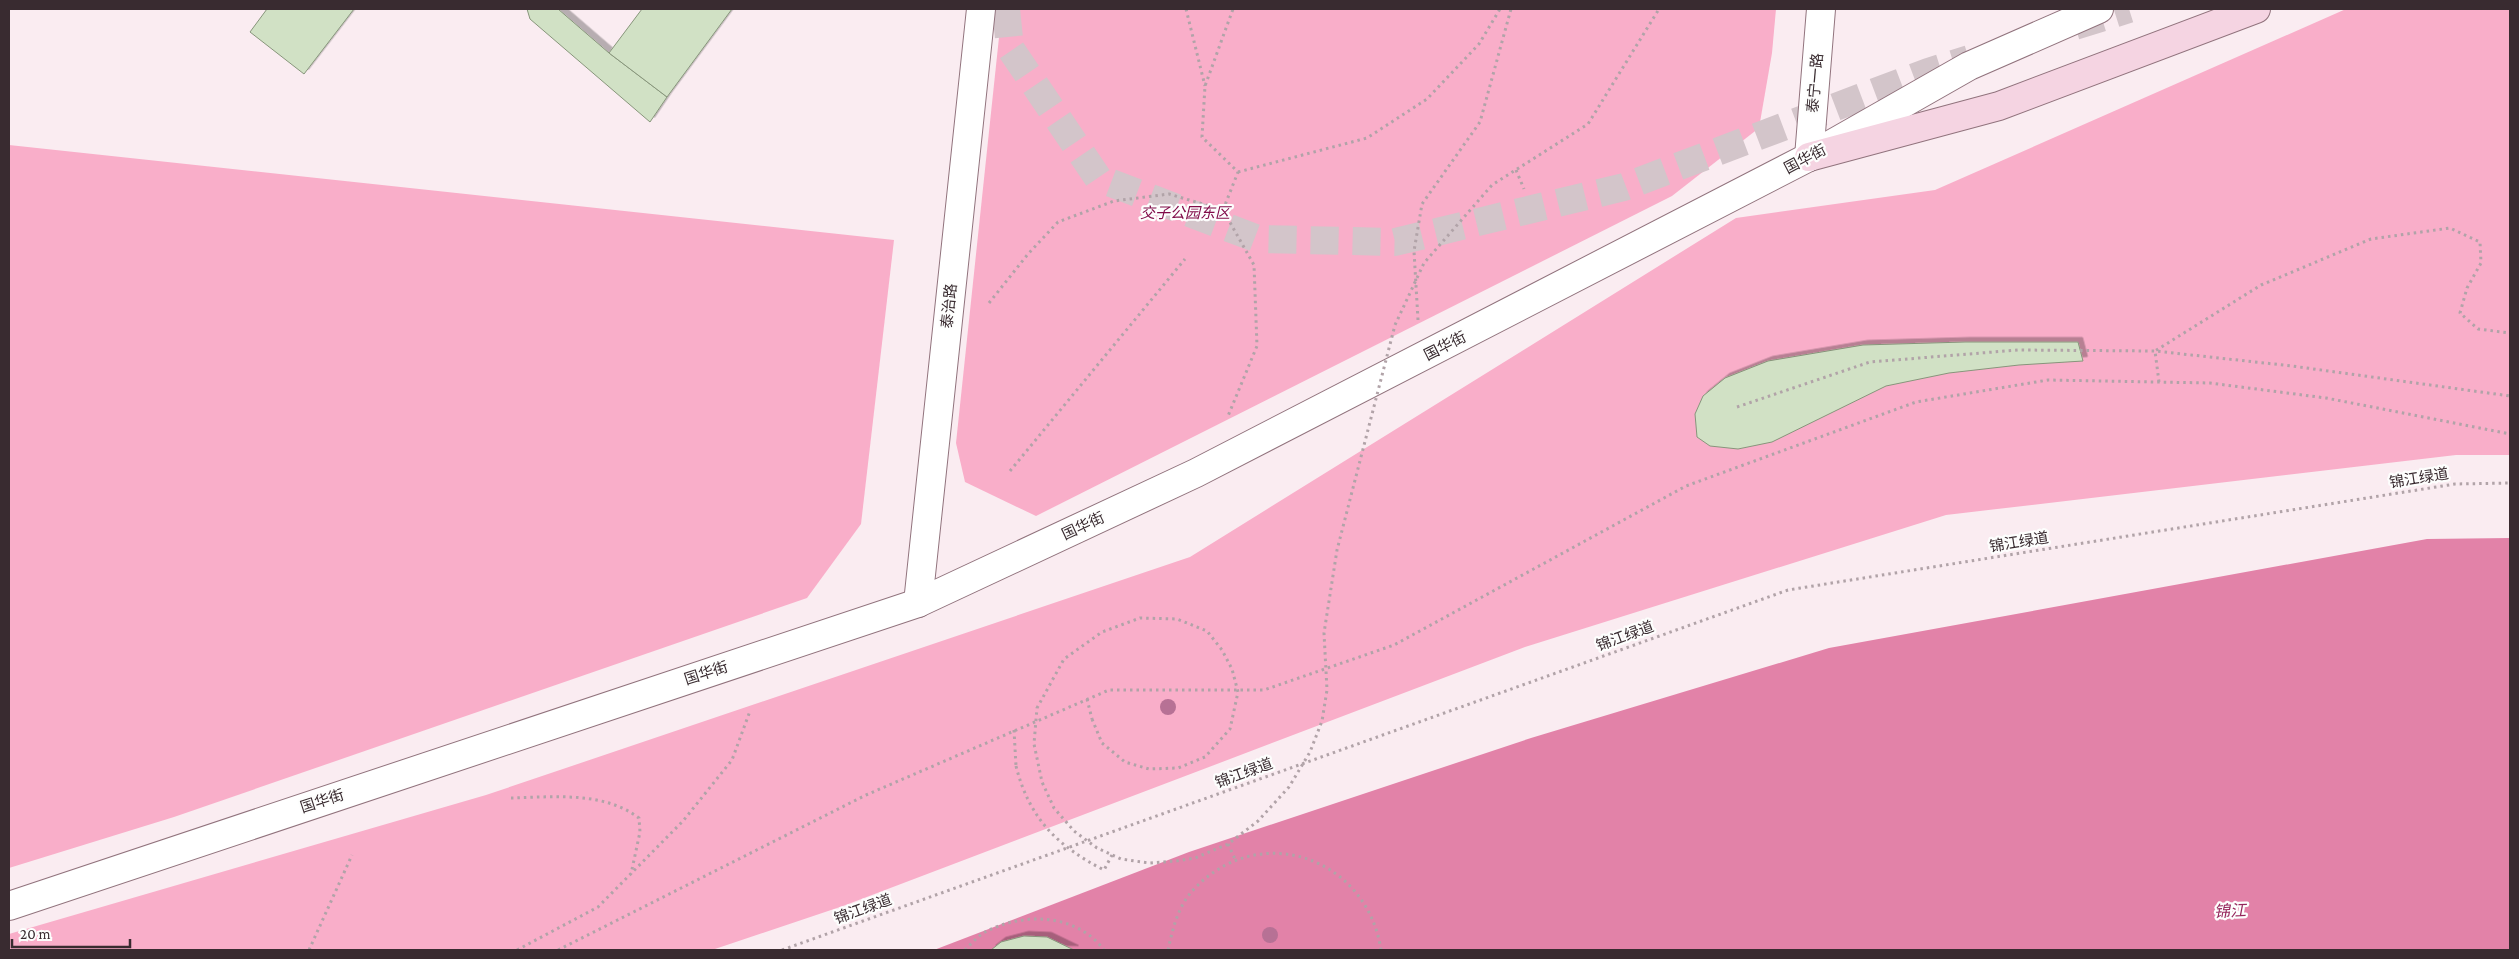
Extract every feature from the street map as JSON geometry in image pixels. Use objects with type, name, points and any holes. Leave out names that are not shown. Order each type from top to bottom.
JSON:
[{"type":"main road","points":[[1809,157],[1999,106],[2256,9]]},
{"type":"street","name":"泰治路","points":[[918,603],[981,9]]},
{"type":"street","name":"泰宁一路","points":[[1809,157],[1821,9]]},
{"type":"street","name":"国华街","points":[[9,906],[918,603],[1196,474],[1809,157],[1969,66],[2099,9]]},
{"type":"path","points":[[1186,9],[1205,86]]},
{"type":"path","points":[[1233,9],[1205,86],[1202,137],[1238,172]]},
{"type":"path","points":[[1238,172],[1366,138],[1427,99],[1479,44],[1500,9]]},
{"type":"path","points":[[1418,324],[1414,251],[1422,204],[1480,122],[1511,9]]},
{"type":"path","points":[[1087,699],[1092,719],[1102,743],[1125,762],[1150,768],[1178,768],[1205,757],[1230,729],[1238,692],[1232,670],[1222,650],[1207,631],[1177,619],[1140,618],[1102,632],[1064,659],[1037,708],[1034,744],[1042,782],[1054,808],[1074,832],[1097,848],[1121,859],[1149,863],[1176,862],[1195,858],[1228,844],[1258,821],[1289,787],[1310,752],[1322,721],[1327,690],[1324,633],[1337,550],[1395,325],[1424,263],[1492,185],[1588,124],[1659,9]]},
{"type":"path","points":[[1516,170],[1524,189]]},
{"type":"path","points":[[1223,210],[1238,172]]},
{"type":"path","points":[[989,303],[1028,254],[1058,222],[1114,200],[1169,194],[1223,210],[1254,265],[1258,346],[1225,423]]},
{"type":"path","points":[[2155,351],[2262,285],[2371,238],[2450,228],[2480,242],[2481,263],[2467,288],[2460,313],[2478,329],[2510,333]]},
{"type":"path","points":[[1010,471],[1185,258]]},
{"type":"path","points":[[1737,407],[1870,362],[2018,350],[2086,349],[2155,351],[2292,366],[2510,396]]},
{"type":"path","points":[[2155,351],[2159,382]]},
{"type":"path","points":[[558,950],[866,795],[1109,690],[1264,690],[1394,645],[1686,486],[1916,402],[2048,380],[2210,383],[2326,398],[2510,434]]},
{"type":"path","name":"锦江绿道","points":[[782,950],[1788,590],[2455,484],[2510,483]]},
{"type":"path","points":[[517,950],[598,907],[683,821],[732,760],[750,711]]},
{"type":"path","points":[[1014,730],[1016,766],[1021,787],[1036,816],[1053,837],[1104,870],[1112,855]]},
{"type":"path","points":[[511,798],[574,796],[625,807],[639,818],[640,832],[630,874]]},
{"type":"path","points":[[1228,844],[1236,861]]},
{"type":"path","points":[[1168,950],[1175,920],[1194,889],[1222,866],[1255,854],[1291,854],[1326,865],[1353,886],[1371,916],[1381,950]]},
{"type":"path","points":[[309,950],[352,856]]},
{"type":"path","points":[[965,950],[983,933],[1012,920],[1045,918],[1075,927],[1099,944],[1104,950]]},
{"type":"green space","name":"交子公园东区","points":[[1002,9],[1776,9],[1772,53],[1759,128],[1672,196],[1036,516],[965,482],[956,443]]},
{"type":"green space","points":[[2346,9],[2510,9],[2510,455],[2456,455],[1946,515],[1525,647],[843,906],[712,950],[9,950],[9,934],[486,795],[1190,557],[1736,218],[1935,190]]},
{"type":"green space","points":[[9,145],[894,240],[861,524],[807,598],[174,817],[9,868]]},
{"type":"water","name":"锦江","points":[[2510,538],[2510,950],[934,950],[1189,852],[1531,738],[1829,648],[2427,539]]},
{"type":"building","points":[[267,9],[354,9],[304,74],[250,32]]},
{"type":"building","points":[[527,9],[558,9],[609,53],[667,97],[650,122],[530,19]]},
{"type":"building","points":[[642,9],[732,9],[667,97],[609,53]]},
{"type":"building","points":[[1965,342],[2078,342],[2083,361],[2019,365],[1949,373],[1886,386],[1772,442],[1738,449],[1710,446],[1697,437],[1695,414],[1703,396],[1725,378],[1768,361],[1863,345]]},
{"type":"building","points":[[1024,936],[1047,937],[1074,950],[991,950],[1001,942]]},
{"type":"tunnel","points":[[1006,9],[1010,48],[1098,178],[1258,239],[1395,242],[1624,187],[1928,72],[1969,59]]},
{"type":"tunnel","points":[[2075,26],[2129,9]]}]
